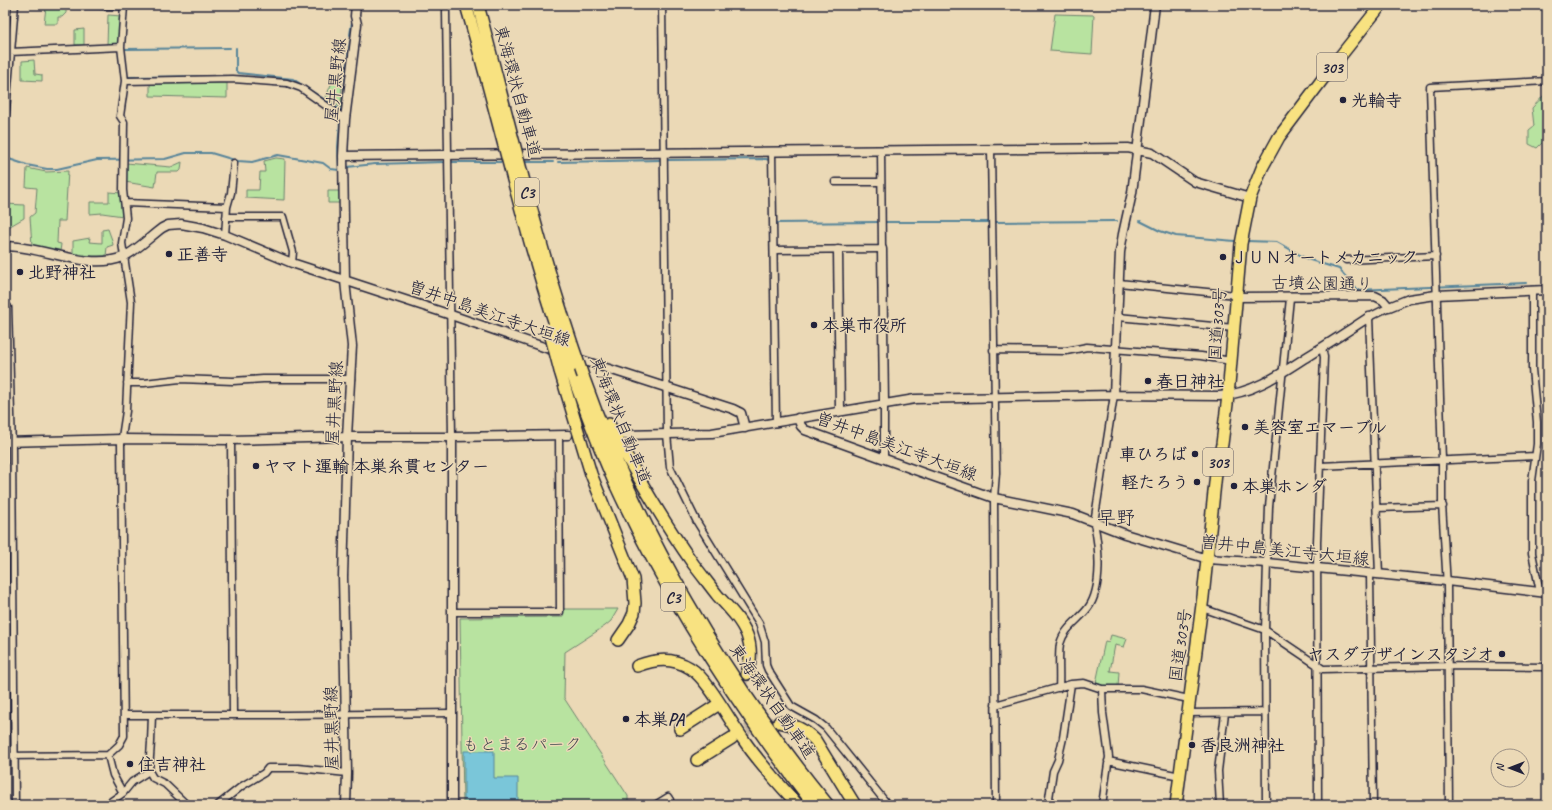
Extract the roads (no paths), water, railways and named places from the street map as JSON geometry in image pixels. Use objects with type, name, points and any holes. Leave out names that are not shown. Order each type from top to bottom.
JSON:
[{"type":"highway","name":"東海環状自動車道","points":[[466,5],[565,370],[594,433],[615,484],[644,544],[675,600],[709,657],[744,711],[779,761],[814,805]]},
{"type":"highway","name":"東海環状自動車道","points":[[478,5],[540,240],[583,376],[615,455],[640,511],[692,609],[721,657],[755,708],[828,805]]},
{"type":"highway","name":"国道303号","points":[[1176,805],[1208,559],[1216,473],[1222,444],[1228,396],[1242,233],[1250,198],[1262,168],[1279,137],[1331,68],[1381,6]]},
{"type":"highway","points":[[565,370],[591,474],[632,580],[635,603],[634,614],[618,640]]},
{"type":"highway","points":[[583,376],[653,505],[694,564],[737,618],[744,630],[750,649],[747,674]]},
{"type":"highway","points":[[638,666],[655,660],[664,659],[674,661],[692,669],[708,687],[728,719],[762,765],[798,805]]},
{"type":"highway","points":[[680,729],[716,706]]},
{"type":"highway","points":[[779,722],[798,727],[807,732],[815,740],[855,805]]},
{"type":"highway","points":[[697,760],[732,738]]},
{"type":"street","points":[[5,122],[8,56],[15,5]]},
{"type":"street","points":[[5,756],[108,755],[119,745],[124,736],[121,444],[126,411],[131,302],[122,243],[126,218],[123,190],[124,122],[120,116],[125,81],[121,47],[124,6],[72,5]]},
{"type":"street","name":"屋井黒野線","points":[[346,805],[347,773],[343,577],[347,437],[352,337],[345,281],[343,156],[357,24],[355,16],[356,5]]},
{"type":"street","points":[[662,5],[665,152],[667,434],[670,467],[697,522],[759,623],[765,642],[766,665],[791,706],[816,720],[826,728],[888,805]]},
{"type":"street","points":[[1059,688],[1060,644],[1067,630],[1089,608],[1096,590],[1098,542],[1094,523],[1114,395],[1121,246],[1132,194],[1155,5]]},
{"type":"street","points":[[446,11],[452,437],[452,805]]},
{"type":"street","points":[[8,56],[121,47]]},
{"type":"street","points":[[125,81],[233,78],[287,83],[301,88],[346,119]]},
{"type":"street","points":[[1449,805],[1447,581],[1443,506],[1430,86],[1547,81]]},
{"type":"street","points":[[343,156],[1128,148],[1146,151],[1156,156],[1182,175],[1195,182],[1250,198]]},
{"type":"street","points":[[991,149],[996,473],[994,498],[996,805]]},
{"type":"street","points":[[881,150],[884,459]]},
{"type":"street","points":[[772,152],[776,423]]},
{"type":"street","points":[[225,234],[227,206],[231,193],[234,163]]},
{"type":"street","points":[[835,182],[881,182]]},
{"type":"street","points":[[125,203],[227,206]]},
{"type":"street","points":[[226,216],[283,217],[293,252],[292,263]]},
{"type":"street","name":"曽井中島美江寺大垣線","points":[[123,257],[168,225],[191,225],[225,234],[292,263],[733,410],[741,414],[745,428],[798,418],[805,430],[994,498],[1074,514],[1125,534],[1208,559],[1267,563],[1543,592]]},
{"type":"street","points":[[5,246],[18,246],[72,258],[95,261],[105,261],[123,257]]},
{"type":"street","points":[[774,250],[882,249]]},
{"type":"street","points":[[838,250],[840,410]]},
{"type":"street","points":[[1346,260],[1436,256]]},
{"type":"street","points":[[1119,283],[1236,296]]},
{"type":"street","name":"古墳公園通り","points":[[1236,296],[1290,298],[1375,296],[1383,300],[1389,307],[1436,290],[1547,290]]},
{"type":"street","points":[[1532,290],[1532,368],[1537,422],[1532,482],[1532,553],[1543,592]]},
{"type":"street","points":[[1266,805],[1265,630],[1269,507],[1290,298]]},
{"type":"street","points":[[5,307],[8,307],[8,442],[15,805]]},
{"type":"street","points":[[798,418],[884,403],[932,398],[1114,395],[1228,396],[1247,390],[1283,372],[1369,317],[1389,307]]},
{"type":"street","points":[[1118,317],[1234,328]]},
{"type":"street","points":[[1369,317],[1379,575]]},
{"type":"street","points":[[993,350],[1066,351],[1087,347],[1201,356],[1231,361]]},
{"type":"street","points":[[1318,805],[1317,569],[1324,357],[1322,348]]},
{"type":"street","points":[[127,383],[144,383],[180,379],[233,381],[264,379],[350,379]]},
{"type":"street","points":[[625,434],[712,433],[745,428]]},
{"type":"street","points":[[452,612],[560,612],[559,435]]},
{"type":"street","points":[[8,442],[122,439],[231,440],[347,437],[568,435]]},
{"type":"street","points":[[231,440],[233,715]]},
{"type":"street","points":[[1320,466],[1535,456]]},
{"type":"street","points":[[1377,508],[1443,506]]},
{"type":"street","points":[[1370,574],[1373,805]]},
{"type":"street","points":[[1202,608],[1265,630],[1323,669],[1448,666],[1547,667]]},
{"type":"street","points":[[995,705],[1071,684],[1084,683],[1102,689],[1141,689],[1189,699]]},
{"type":"street","points":[[1048,805],[1053,771],[1058,760],[1066,723],[1071,684]]},
{"type":"street","points":[[1102,689],[1108,761],[1102,805]]},
{"type":"street","points":[[1188,713],[1265,712]]},
{"type":"street","points":[[124,715],[452,713]]},
{"type":"street","points":[[1220,805],[1218,771],[1225,713]]},
{"type":"street","points":[[152,715],[152,742],[149,772],[153,778],[165,784],[187,805]]},
{"type":"street","points":[[108,755],[113,774],[123,792]]},
{"type":"street","points":[[1108,761],[1180,776]]},
{"type":"street","points":[[218,805],[242,786],[264,774],[268,768],[298,768],[347,773]]},
{"type":"street","points":[[106,805],[123,792],[132,782],[149,772]]},
{"type":"street","points":[[656,805],[668,797],[670,800],[670,805]]},
{"type":"water","points":[[464,751],[494,751],[494,778],[518,778],[518,801],[464,801]]},
{"type":"waterway","points":[[350,35],[352,22]]},
{"type":"waterway","points":[[348,56],[350,41]]},
{"type":"waterway","points":[[126,49],[230,48]]},
{"type":"waterway","points":[[236,48],[236,71],[238,73],[293,79],[342,111],[347,63]]},
{"type":"waterway","points":[[127,77],[229,76]]},
{"type":"waterway","points":[[6,158],[27,165],[47,169],[57,169],[97,160],[165,159],[186,153],[211,153],[238,161],[252,162],[278,155],[323,163],[331,169],[339,170],[338,147],[340,122]]},
{"type":"waterway","points":[[668,160],[766,159],[769,160],[769,163]]},
{"type":"waterway","points":[[558,162],[661,160]]},
{"type":"waterway","points":[[347,167],[375,164],[444,162]]},
{"type":"waterway","points":[[450,162],[505,162]]},
{"type":"waterway","points":[[523,162],[553,162]]},
{"type":"waterway","points":[[995,222],[1117,221]]},
{"type":"waterway","points":[[1140,221],[1160,231],[1176,236],[1235,241]]},
{"type":"waterway","points":[[774,223],[879,222]]},
{"type":"waterway","points":[[885,222],[988,222]]},
{"type":"waterway","points":[[1247,241],[1277,242],[1307,259],[1339,269],[1357,290],[1526,283]]},
{"type":"tunnel","points":[[716,706],[737,689],[747,674]]},
{"type":"tunnel","points":[[732,738],[754,726],[779,722]]},
{"type":"place","name":"光輪寺","points":[[1343,100]]},
{"type":"place","name":"正善寺","points":[[169,254]]},
{"type":"place","name":"ＪＵＮオートメカニック","points":[[1223,257]]},
{"type":"place","name":"北野神社","points":[[20,272]]},
{"type":"place","name":"本巣市役所","points":[[814,325]]},
{"type":"place","name":"春日神社","points":[[1148,381]]},
{"type":"place","name":"美容室エマーブル","points":[[1245,427]]},
{"type":"place","name":"車ひろば","points":[[1195,454]]},
{"type":"place","name":"ヤマト運輸 本巣糸貫センター","points":[[256,466]]},
{"type":"place","name":"軽たろう","points":[[1197,482]]},
{"type":"place","name":"本巣ホンダ","points":[[1234,486]]},
{"type":"place","name":"ヤスダデザインスタジオ","points":[[1502,654]]},
{"type":"place","name":"本巣PA","points":[[626,719]]},
{"type":"place","name":"香良洲神社","points":[[1192,745]]},
{"type":"place","name":"住吉神社","points":[[130,764]]},
{"type":"district","name":"早野","points":[[1116,517]]},
{"type":"park label","name":"もとまるパーク","points":[[522,744]]}]
